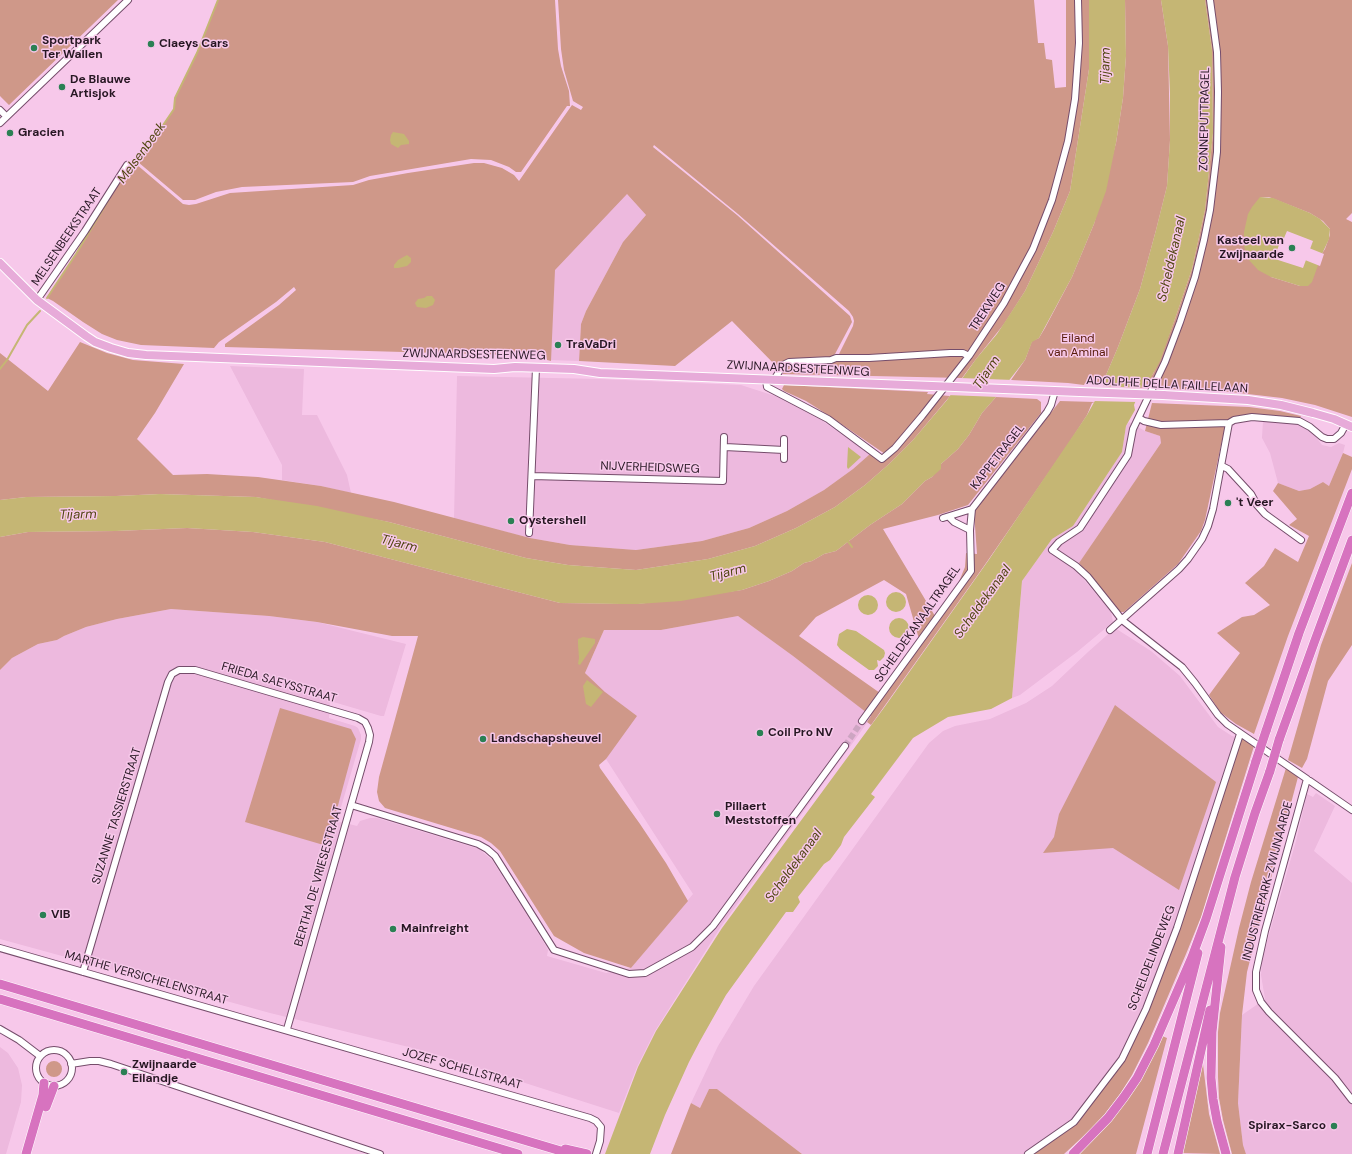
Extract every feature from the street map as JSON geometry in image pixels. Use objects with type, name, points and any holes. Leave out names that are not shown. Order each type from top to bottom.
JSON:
[{"type":"highway","points":[[1073,1154],[1108,1118],[1137,1078],[1154,1045],[1192,957],[1206,919],[1256,761],[1299,633],[1352,493]]},
{"type":"highway","points":[[1164,1152],[1223,924],[1255,813],[1279,740],[1352,540]]},
{"type":"highway","points":[[1148,1150],[1206,919]]},
{"type":"highway","points":[[1223,924],[1212,1032],[1211,1078],[1216,1114],[1226,1154]]},
{"type":"highway","points":[[1178,1153],[1220,965]]},
{"type":"highway","points":[[0,984],[536,1144],[587,1154]]},
{"type":"highway","points":[[0,999],[518,1154]]},
{"type":"highway","points":[[26,1154],[43,1095],[44,1083]]},
{"type":"highway","points":[[32,1154],[48,1098],[54,1086]]},
{"type":"main road","name":"ZWIJNAARDSESTEENWEG","points":[[0,263],[37,300],[95,342],[128,353],[146,355],[494,369],[515,367],[587,370],[600,373],[978,388]]},
{"type":"main road","name":"ADOLPHE DELLA FAILLELAAN","points":[[978,388],[1163,395],[1241,400],[1295,408],[1349,426]]},
{"type":"street","points":[[0,123],[128,0]]},
{"type":"street","name":"TREKWEG","points":[[770,380],[768,387],[828,419],[882,459],[906,435],[969,356],[999,311],[1025,266],[1041,230],[1055,191],[1067,148],[1075,99],[1079,43],[1078,0]]},
{"type":"street","name":"ZONNEPUTTRAGEL","points":[[1122,620],[1088,577],[1076,566],[1052,550],[1059,542],[1080,528],[1128,455],[1133,429],[1158,379],[1185,309],[1200,257],[1210,210],[1215,174],[1218,124],[1217,52],[1210,0]]},
{"type":"street","points":[[0,110],[6,116]]},
{"type":"street","name":"MELSENBEEKSTRAAT","points":[[37,300],[85,231],[127,165]]},
{"type":"street","points":[[770,380],[786,363],[831,360],[836,358],[869,358],[950,353],[963,353],[969,356]]},
{"type":"street","points":[[529,533],[536,368]]},
{"type":"street","name":"KAPPETRAGEL","points":[[970,530],[946,517],[972,509],[1047,412],[1051,406],[1056,391]]},
{"type":"street","points":[[1139,418],[1144,421],[1161,425],[1229,423],[1234,420],[1252,417],[1300,421],[1327,439],[1334,439],[1349,426]]},
{"type":"street","points":[[1110,630],[1179,569],[1194,550],[1204,533],[1209,522],[1222,466],[1229,423]]},
{"type":"street","name":"NIJVERHEIDSWEG","points":[[532,476],[723,481],[724,437]]},
{"type":"street","points":[[784,439],[784,459]]},
{"type":"street","points":[[724,447],[784,450]]},
{"type":"street","points":[[1222,466],[1228,469],[1251,494],[1257,505],[1265,514],[1301,540]]},
{"type":"street","name":"SCHELDEKANAALTRAGEL","points":[[862,722],[971,571],[970,530],[972,509]]},
{"type":"street","points":[[1122,620],[1182,667],[1195,682],[1218,715],[1240,734],[1352,810]]},
{"type":"street","name":"FRIEDA SAEYSSTRAAT","points":[[179,670],[195,670],[358,718],[365,722],[368,728]]},
{"type":"street","name":"SUZANNE TASSIERSTRAAT","points":[[83,972],[168,682],[172,674],[179,670]]},
{"type":"street","name":"BERTHA DE VRIESESTRAAT","points":[[287,1030],[370,742],[368,728]]},
{"type":"street","name":"SCHELDELINDEWEG","points":[[1028,1154],[1074,1122],[1122,1059],[1146,1009],[1177,928],[1240,734]]},
{"type":"street","points":[[352,805],[478,844],[487,849],[495,856],[554,950],[629,974],[645,972],[692,947],[713,926],[845,746]]},
{"type":"street","name":"INDUSTRIEPARK-ZWIJNAARDE","points":[[1309,780],[1261,948],[1256,972],[1256,990],[1260,1002],[1335,1078],[1351,1097]]},
{"type":"street","name":"MARTHE VERSICHELENSTRAAT","points":[[0,948],[287,1030]]},
{"type":"street","points":[[0,1029],[19,1040],[40,1056]]},
{"type":"street","name":"JOZEF SCHELLSTRAAT","points":[[287,1030],[590,1118],[596,1121],[601,1127],[600,1142],[596,1154]]},
{"type":"street","points":[[52,1050],[64,1053],[71,1064],[72,1070],[70,1076],[60,1085],[54,1086],[44,1083],[36,1074],[37,1061],[40,1056],[45,1052],[52,1050]]},
{"type":"street","points":[[71,1064],[90,1061],[99,1061],[111,1064],[380,1154]]},
{"type":"shaded area","points":[[627,178],[627,194],[646,215],[623,242],[586,311],[581,324],[579,361],[547,360],[549,261]]},
{"type":"shaded area","points":[[230,366],[304,369],[302,415],[317,415],[347,475],[351,493],[321,486],[282,480],[282,465]]},
{"type":"shaded area","points":[[457,376],[600,379],[741,385],[775,396],[821,420],[870,454],[853,469],[824,490],[787,511],[749,528],[702,541],[636,550],[570,545],[530,538],[454,519]]},
{"type":"shaded area","points":[[1263,420],[1305,426],[1322,445],[1331,447],[1339,443],[1345,445],[1329,486],[1323,482],[1310,489],[1299,491],[1278,483],[1270,453],[1262,438]]},
{"type":"shaded area","points":[[1129,422],[1145,431],[1160,436],[1161,443],[1075,569],[1111,612],[1113,622],[1077,652],[1020,695],[1012,698],[1022,581],[1052,539],[1073,526],[1122,452],[1126,426]]},
{"type":"shaded area","points":[[171,609],[269,616],[317,622],[406,644],[384,716],[330,701],[329,718],[355,726],[358,728],[361,735],[337,821],[357,826],[360,821],[370,818],[377,818],[479,849],[492,860],[520,904],[546,946],[548,950],[547,956],[606,973],[631,968],[693,894],[606,759],[611,751],[605,692],[585,673],[604,630],[661,630],[738,616],[872,716],[720,928],[655,1031],[637,1067],[619,1113],[425,1051],[270,1013],[0,939],[0,670],[12,658],[38,644],[57,640],[86,627],[117,619]]},
{"type":"shaded area","points":[[1115,628],[1151,651],[1180,676],[1218,727],[1232,736],[1242,738],[1180,929],[1149,1010],[1124,1060],[1076,1124],[1034,1154],[802,1154],[717,1089],[709,1089],[700,1108],[691,1103],[718,1046],[754,986],[929,743],[943,731],[955,726],[990,719],[1026,703],[1052,686]]},
{"type":"shaded area","points":[[1316,793],[1335,806],[1314,851],[1352,883],[1352,1154],[1246,1154],[1243,1145],[1238,1103],[1242,1015],[1265,999],[1261,975],[1262,959],[1296,841],[1307,794],[1313,797]]},
{"type":"shaded area","points":[[0,1047],[8,1053],[18,1068],[22,1085],[21,1102],[6,1154],[0,1154]]},
{"type":"green space","name":"Sportpark Ter Wallen","points":[[0,0],[118,0],[9,105],[0,96]]},
{"type":"green space","points":[[218,0],[555,0],[558,49],[561,66],[569,91],[570,106],[567,106],[521,172],[516,172],[509,167],[491,160],[471,159],[370,176],[353,182],[242,187],[216,192],[195,200],[183,200],[138,162],[174,109],[175,98],[197,53]]},
{"type":"green space","points":[[558,0],[1034,0],[1038,43],[1044,43],[1046,59],[1052,60],[1055,88],[1066,87],[1066,0],[1089,0],[1089,69],[1070,191],[1053,232],[1025,291],[1004,324],[962,378],[783,374],[783,367],[788,363],[836,360],[853,326],[853,317],[849,311],[738,214],[654,145],[653,147],[737,215],[850,316],[852,322],[835,354],[830,358],[787,361],[784,362],[779,369],[732,321],[675,366],[579,361],[581,324],[586,311],[623,242],[646,215],[627,194],[555,270],[551,361],[547,360],[546,356],[225,347],[225,344],[279,305],[296,290],[294,287],[276,302],[219,342],[214,348],[141,345],[117,340],[102,334],[47,298],[125,174],[134,168],[136,164],[183,204],[189,205],[230,193],[353,185],[369,180],[474,163],[484,163],[502,168],[514,175],[519,181],[572,105],[581,110],[583,107],[573,101],[564,70]]},
{"type":"green space","name":"Eiland van Aminal","points":[[1125,0],[1161,0],[1168,46],[1170,140],[1167,186],[1140,289],[1106,375],[1104,384],[1085,383],[1084,385],[1011,380],[1025,360],[1032,341],[1039,338],[1045,328],[1072,277],[1094,224],[1116,143],[1123,98],[1126,56]]},
{"type":"green space","points":[[1205,0],[1352,0],[1352,213],[1346,219],[1352,222],[1352,417],[1315,405],[1282,398],[1222,391],[1141,388],[1143,383],[1153,374],[1175,319],[1192,269],[1205,210],[1213,133],[1212,50]],"holes":[[[1260,197],[1269,197],[1310,213],[1323,221],[1330,229],[1330,235],[1325,249],[1300,286],[1271,277]]]},
{"type":"green space","points":[[80,342],[107,353],[133,360],[184,364],[155,413],[137,439],[173,475],[207,474],[258,477],[321,486],[394,502],[530,538],[570,545],[636,550],[702,541],[749,528],[787,511],[824,490],[853,469],[870,454],[882,457],[885,454],[806,401],[784,391],[782,389],[784,385],[928,392],[927,394],[950,396],[913,440],[889,464],[865,485],[835,507],[796,528],[755,546],[708,559],[636,570],[568,565],[526,558],[389,522],[256,497],[160,494],[26,497],[0,500],[0,353],[48,391]]},
{"type":"green space","points":[[996,397],[1037,399],[1041,402],[1041,413],[968,505],[938,515],[883,529],[935,616],[958,584],[965,567],[966,553],[977,554],[974,512],[1060,401],[1095,402],[1092,403],[1087,415],[1067,446],[984,566],[871,725],[867,722],[871,716],[738,616],[661,630],[604,630],[585,673],[605,692],[637,716],[606,759],[599,765],[666,863],[688,901],[631,968],[584,953],[554,936],[500,851],[491,843],[481,837],[385,808],[379,801],[377,792],[379,777],[418,636],[392,636],[317,622],[269,616],[171,609],[117,619],[86,627],[57,640],[38,644],[12,658],[0,670],[0,537],[28,532],[116,531],[187,528],[253,532],[325,542],[560,603],[638,604],[742,590],[769,581],[824,554],[836,551],[870,525],[902,504],[925,481],[932,477],[941,464],[958,449],[969,435],[982,413]],"holes":[[[884,580],[906,594],[919,639],[880,693],[799,636],[816,617]]]},
{"type":"green space","points":[[1152,403],[1249,407],[1280,411],[1301,416],[1300,418],[1252,414],[1236,417],[1226,422],[1205,520],[1201,531],[1178,564],[1124,612],[1119,612],[1079,563],[1161,443],[1160,436],[1145,431]]},
{"type":"green space","points":[[1343,453],[1352,457],[1352,469],[1288,636],[1254,734],[1236,724],[1220,712],[1209,695],[1240,653],[1217,633],[1242,617],[1254,615],[1270,605],[1245,583],[1264,566],[1275,548],[1298,562],[1309,536],[1289,525],[1297,519],[1273,491],[1278,483],[1299,491],[1310,489],[1323,482],[1329,486]]},
{"type":"green space","points":[[1352,563],[1352,645],[1328,681],[1307,759],[1302,768],[1288,760],[1321,645]]},
{"type":"green space","points":[[1115,705],[1216,782],[1179,890],[1113,848],[1043,853],[1054,837],[1059,814]]},
{"type":"green space","points":[[280,708],[351,729],[356,739],[327,846],[245,822]]},
{"type":"green space","points":[[1242,738],[1254,746],[1201,917],[1148,1043],[1132,1075],[1104,1115],[1064,1154],[1034,1154],[1076,1124],[1124,1060],[1149,1010],[1180,929]]},
{"type":"green space","points":[[1286,768],[1298,777],[1247,972],[1242,1015],[1238,1103],[1243,1145],[1246,1154],[1232,1154],[1219,1098],[1218,1032],[1220,1013],[1251,882]]},
{"type":"green space","points":[[1162,1036],[1167,1038],[1136,1154],[1079,1154],[1113,1119]]},
{"type":"green space","points":[[1202,1056],[1209,1114],[1220,1154],[1181,1153]]},
{"type":"green space","points":[[51,1061],[57,1061],[62,1066],[60,1075],[57,1077],[51,1077],[46,1072],[46,1066]]},
{"type":"green space","points":[[709,1089],[717,1089],[802,1154],[671,1154],[691,1103],[700,1108]]},
{"type":"water","name":"Tijarm","points":[[1089,0],[1125,0],[1126,56],[1123,98],[1116,143],[1106,191],[1072,277],[1039,338],[1032,342],[1025,360],[982,413],[969,435],[958,449],[941,464],[941,469],[925,481],[902,504],[870,525],[836,551],[824,554],[769,581],[742,590],[681,601],[638,604],[560,603],[325,542],[253,532],[187,528],[116,531],[28,532],[0,537],[0,500],[26,497],[160,494],[256,497],[317,506],[389,522],[526,558],[568,565],[636,570],[708,559],[755,546],[796,528],[835,507],[865,485],[913,440],[947,400],[976,359],[997,334],[1025,291],[1053,232],[1070,191],[1089,69]]},
{"type":"water","name":"Scheldekanaal","points":[[1161,0],[1205,0],[1212,50],[1213,133],[1205,210],[1192,269],[1175,319],[1160,361],[1149,381],[1143,383],[1134,405],[1135,410],[1126,426],[1122,452],[1073,526],[1052,539],[1022,581],[1012,698],[991,709],[948,717],[913,738],[871,794],[875,797],[844,837],[841,845],[798,897],[800,902],[793,912],[786,912],[726,995],[689,1062],[665,1115],[650,1154],[605,1154],[638,1067],[656,1031],[722,928],[886,705],[988,561],[1087,415],[1106,381],[1106,375],[1140,289],[1167,186],[1170,140],[1170,94],[1168,46]]},
{"type":"water","points":[[393,132],[404,134],[409,141],[409,144],[401,145],[398,148],[391,144],[390,140]]},
{"type":"water","points":[[1260,197],[1273,198],[1310,213],[1320,219],[1330,229],[1329,239],[1312,282],[1308,286],[1300,286],[1271,277],[1258,270],[1249,260],[1244,246],[1244,232],[1248,214]],"holes":[[[1287,231],[1313,241],[1303,268],[1275,259],[1282,238],[1284,238]]]},
{"type":"water","points":[[407,255],[411,258],[411,262],[407,266],[394,268],[394,265],[398,260]]},
{"type":"water","points":[[432,296],[435,300],[433,305],[426,308],[417,307],[415,303],[418,299]]},
{"type":"water","points":[[848,447],[861,457],[848,469],[847,467]]},
{"type":"water","points":[[896,592],[903,595],[906,602],[903,609],[896,612],[889,609],[886,602],[889,595]]},
{"type":"water","points":[[868,595],[875,598],[878,605],[875,612],[868,615],[861,612],[858,605],[861,598]]},
{"type":"water","points":[[899,618],[906,621],[909,628],[906,635],[899,638],[892,635],[889,628],[892,621]]},
{"type":"water","points":[[847,629],[856,631],[884,650],[884,657],[880,661],[877,660],[878,666],[874,670],[869,670],[840,649],[837,645],[839,634]]},
{"type":"water","points":[[583,637],[595,639],[595,643],[580,665],[578,664],[578,639]]},
{"type":"water","points":[[587,680],[603,692],[591,707],[586,704],[583,686]]},
{"type":"pier","points":[[1309,248],[1324,254],[1320,266],[1305,260]]},
{"type":"pier","points":[[960,378],[1013,380],[999,397],[947,395]]},
{"type":"pier","points":[[1101,386],[1143,388],[1137,402],[1093,401]]},
{"type":"waterway","name":"Melsenbeek","points":[[120,182],[125,174],[134,168],[174,109],[175,98],[197,53],[218,0]]},
{"type":"waterway","name":"Melsenbeek","points":[[47,298],[108,201]]},
{"type":"waterway","name":"Melsenbeek","points":[[0,369],[7,360],[27,325],[40,311]]},
{"type":"waterway","points":[[847,540],[852,547]]},
{"type":"tunnel","points":[[845,746],[862,721]]},
{"type":"place","name":"Claeys Cars","points":[[151,44]]},
{"type":"place","name":"Sportpark Ter Wallen","points":[[34,48]]},
{"type":"place","name":"De Blauwe Artisjok","points":[[62,87]]},
{"type":"place","name":"Gracien","points":[[10,133]]},
{"type":"place","name":"Kasteel van Zwijnaarde","points":[[1292,248]]},
{"type":"place","name":"TraVaDri","points":[[558,345]]},
{"type":"place","name":"'t Veer","points":[[1228,503]]},
{"type":"place","name":"Oystershell","points":[[511,521]]},
{"type":"place","name":"Coil Pro NV","points":[[760,733]]},
{"type":"place","name":"Landschapsheuvel","points":[[483,739]]},
{"type":"place","name":"Pillaert Meststoffen","points":[[717,814]]},
{"type":"place","name":"VIB","points":[[43,915]]},
{"type":"place","name":"Mainfreight","points":[[393,929]]},
{"type":"place","name":"Zwijnaarde Eilandje","points":[[124,1072]]},
{"type":"place","name":"Spirax-Sarco","points":[[1334,1126]]}]
